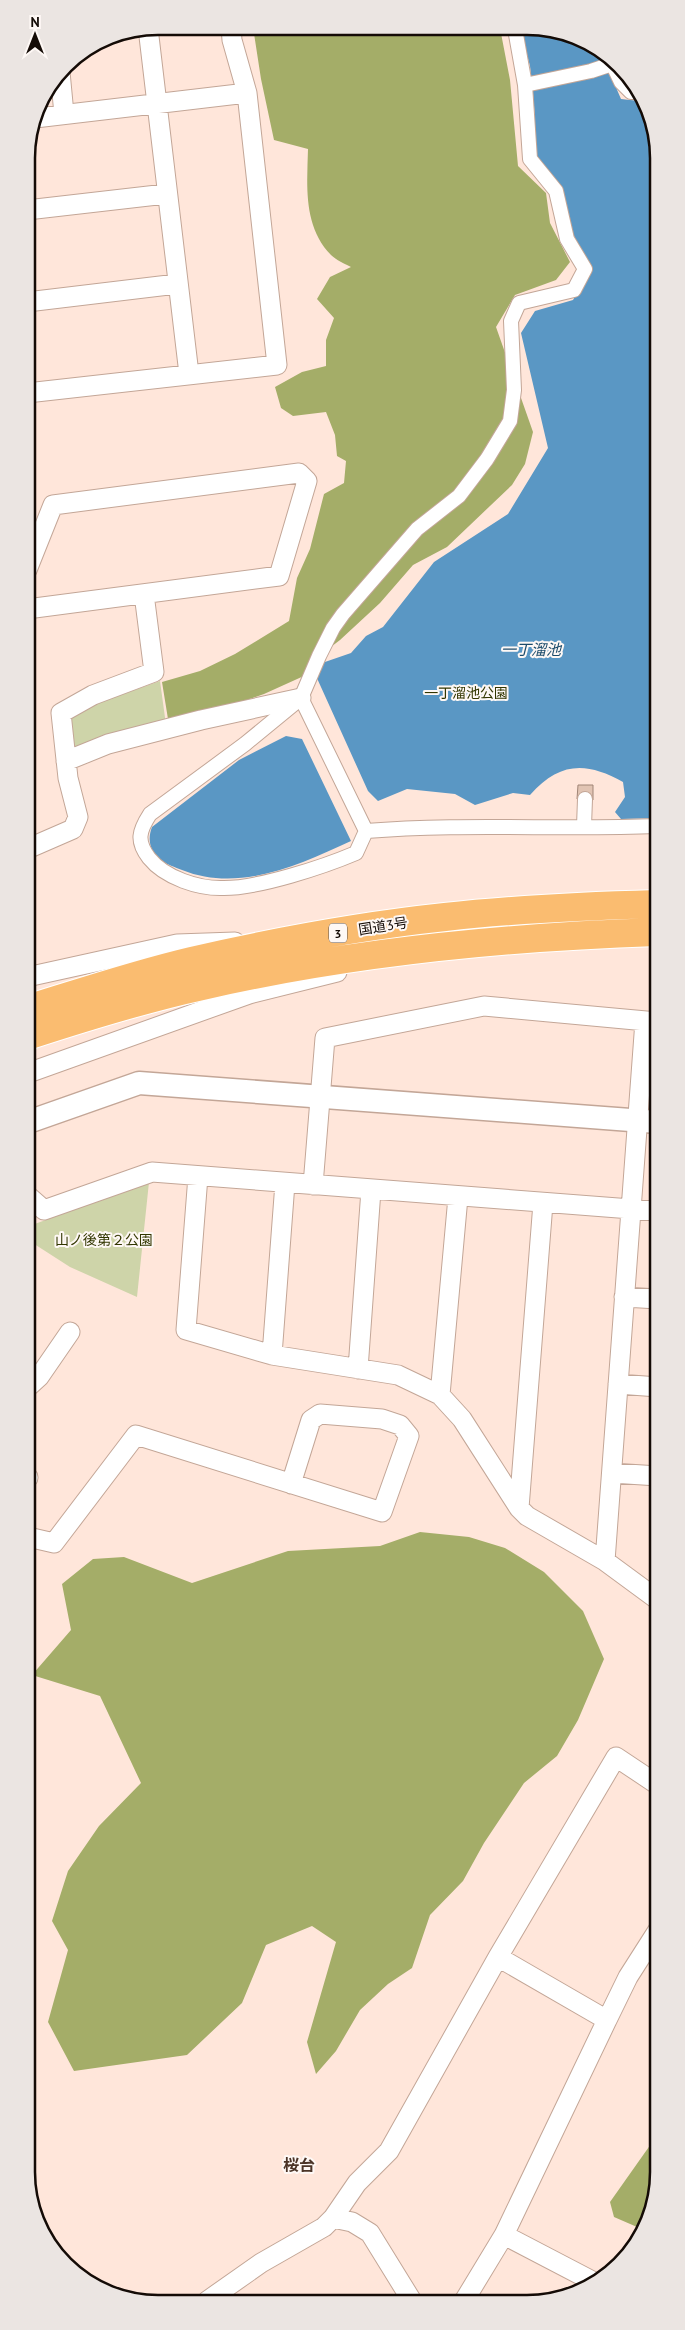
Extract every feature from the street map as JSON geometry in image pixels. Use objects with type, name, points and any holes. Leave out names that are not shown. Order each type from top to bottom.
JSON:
[{"type":"highway","name":"国道3号","points":[[35,1007],[112,982],[190,961],[298,939],[445,917],[574,907],[650,904]]},
{"type":"highway","name":"国道3号","points":[[35,1034],[92,1015],[202,986],[324,962],[445,946],[581,934],[650,932]]},
{"type":"street","points":[[149,35],[166,194],[189,374]]},
{"type":"street","points":[[35,392],[276,364],[247,93],[232,35]]},
{"type":"street","points":[[366,831],[356,853],[340,860],[248,886],[223,888],[190,883],[166,874],[142,848],[140,829],[150,814],[245,744],[301,698],[333,628],[343,614],[417,528],[459,496],[487,459],[510,421],[514,390],[511,321],[519,303],[574,290],[585,269],[567,239],[556,191],[530,159],[525,85],[515,35]]},
{"type":"street","points":[[525,85],[591,71],[606,64]]},
{"type":"street","points":[[617,75],[621,82],[630,91]]},
{"type":"street","points":[[61,82],[64,114]]},
{"type":"street","points":[[42,117],[247,93]]},
{"type":"street","points":[[35,209],[166,194]]},
{"type":"street","points":[[35,301],[177,284]]},
{"type":"street","points":[[35,550],[53,505],[299,472],[307,481],[279,576],[35,607]]},
{"type":"street","points":[[35,846],[73,829],[78,817],[68,778],[61,713],[93,695],[154,672],[144,594]]},
{"type":"street","points":[[66,761],[118,741],[301,698]]},
{"type":"street","points":[[301,698],[366,831]]},
{"type":"street","points":[[584,826],[585,799]]},
{"type":"street","points":[[366,831],[430,826],[486,828],[650,826]]},
{"type":"street","points":[[35,976],[177,944],[298,939]]},
{"type":"street","points":[[35,1070],[249,994],[445,946]]},
{"type":"street","points":[[313,1185],[325,1038],[484,1006],[650,1021]]},
{"type":"street","points":[[604,1561],[631,1209],[647,1121],[650,1046]]},
{"type":"street","points":[[35,1120],[139,1083],[647,1121]]},
{"type":"street","points":[[35,1202],[44,1210],[152,1172],[650,1210]]},
{"type":"street","points":[[198,1176],[186,1330],[272,1355],[398,1375],[440,1395],[462,1419],[519,1508],[527,1516],[604,1561],[650,1594]]},
{"type":"street","points":[[272,1355],[285,1183]]},
{"type":"street","points":[[358,1369],[371,1190]]},
{"type":"street","points":[[440,1395],[458,1197]]},
{"type":"street","points":[[519,1508],[543,1203]]},
{"type":"street","points":[[624,1296],[650,1298]]},
{"type":"street","points":[[35,1381],[70,1332]]},
{"type":"street","points":[[618,1384],[650,1386]]},
{"type":"street","points":[[35,1539],[54,1543],[136,1435],[291,1484],[382,1512],[409,1436],[400,1425],[382,1419],[320,1414],[312,1420],[291,1484]]},
{"type":"street","points":[[612,1473],[650,1475]]},
{"type":"street","points":[[215,2295],[261,2263],[324,2227],[333,2218],[357,2183],[389,2151],[498,1958],[616,1757],[650,1780]]},
{"type":"street","points":[[468,2295],[504,2235],[628,1977],[650,1943]]},
{"type":"street","points":[[498,1958],[607,2020]]},
{"type":"street","points":[[333,2218],[352,2222],[370,2233],[408,2295]]},
{"type":"street","points":[[504,2235],[587,2279]]},
{"type":"green space","points":[[254,35],[501,35],[510,80],[518,166],[546,193],[550,223],[570,262],[556,280],[515,295],[496,327],[533,432],[525,464],[512,485],[447,547],[413,565],[380,603],[340,640],[319,656],[306,675],[264,694],[230,706],[193,712],[168,719],[162,682],[200,671],[235,654],[289,621],[297,578],[310,549],[324,494],[344,483],[346,461],[337,456],[335,435],[326,412],[293,416],[281,408],[275,387],[302,372],[326,366],[326,340],[334,318],[317,299],[330,277],[351,267],[331,255],[315,231],[307,191],[308,149],[274,140]]},
{"type":"green space","points":[[160,681],[166,725],[69,754],[64,715]]},
{"type":"green space","name":"山ノ後第２公園","points":[[149,1182],[137,1297],[70,1267],[35,1244],[35,1224]]},
{"type":"green space","points":[[420,1532],[469,1537],[505,1548],[544,1572],[583,1611],[604,1659],[578,1720],[557,1756],[524,1783],[484,1843],[463,1881],[430,1915],[412,1968],[388,1984],[360,2010],[336,2051],[316,2074],[307,2042],[336,1942],[312,1926],[266,1945],[242,2003],[187,2055],[74,2071],[48,2022],[68,1950],[52,1921],[68,1871],[99,1826],[141,1783],[100,1696],[35,1676],[35,1672],[71,1630],[62,1584],[93,1559],[124,1557],[192,1583],[288,1551],[380,1546]]},
{"type":"green space","points":[[650,2145],[648,2196],[637,2227],[614,2217],[610,2202]]},
{"type":"water","name":"一丁溜池","points":[[522,35],[551,37],[589,51],[606,63],[621,99],[636,101],[648,134],[650,150],[650,818],[621,819],[615,812],[625,797],[623,782],[610,775],[585,768],[562,771],[541,784],[530,795],[513,793],[475,805],[455,794],[407,789],[378,801],[368,791],[316,676],[322,663],[351,653],[366,636],[383,627],[434,562],[508,514],[548,448],[521,333],[535,311],[573,300],[591,269],[533,156],[535,118],[530,66]]},
{"type":"water","points":[[286,736],[302,739],[351,841],[290,867],[247,877],[225,879],[203,876],[182,870],[163,862],[157,857],[150,845],[152,827],[239,760]]},
{"type":"building","points":[[578,785],[593,785],[593,800],[577,799]]},
{"type":"district","name":"桜台","points":[[299,2165]]},
{"type":"park label","name":"一丁溜池公園","points":[[466,693]]}]
